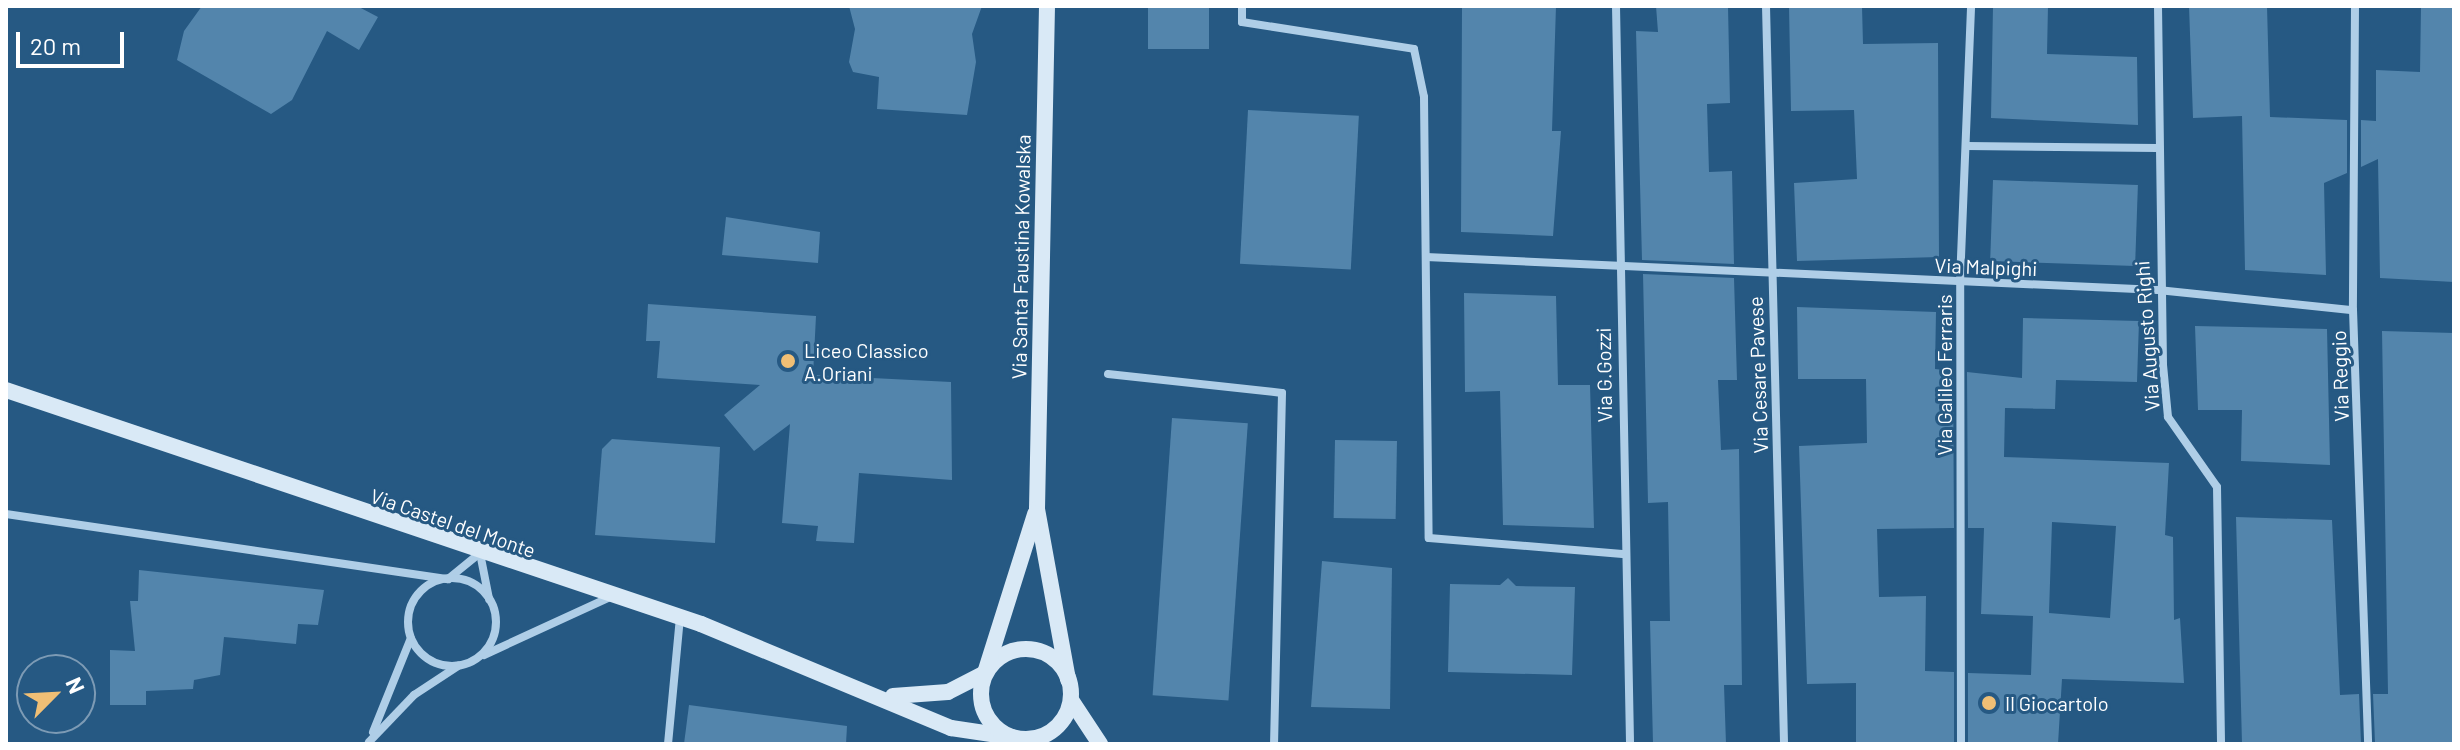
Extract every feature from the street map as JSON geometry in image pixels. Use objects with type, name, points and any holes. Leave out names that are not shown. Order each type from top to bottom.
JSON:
[{"type":"main road","name":"Via Santa Faustina Kowalska","points":[[1037,509],[1047,6]]},
{"type":"main road","name":"Via Castel del Monte","points":[[6,390],[480,553],[680,617],[887,696],[951,728],[1022,740]]},
{"type":"main road","points":[[1037,509],[985,673],[987,718],[1022,740],[1053,731],[1071,700]]},
{"type":"main road","points":[[1037,509],[1071,700],[1100,744]]},
{"type":"main road","name":"Via Castel del Monte","points":[[887,696],[948,692],[1023,649],[1051,656],[1068,679]]},
{"type":"street","points":[[1242,6],[1242,22],[1379,38],[1414,49],[1424,97],[1429,538],[1625,554]]},
{"type":"street","name":"Via G.Gozzi","points":[[1616,6],[1617,268],[1630,744]]},
{"type":"street","name":"Via Cesare Pavese","points":[[1766,6],[1784,744]]},
{"type":"street","name":"Via Galileo Ferraris","points":[[1961,744],[1960,282],[1971,6]]},
{"type":"street","name":"Via Augusto Righi","points":[[2158,6],[2158,290],[2168,417],[2217,487],[2221,744]]},
{"type":"street","name":"Via Reggio","points":[[2355,6],[2353,310],[2368,744]]},
{"type":"street","points":[[1967,146],[2157,148]]},
{"type":"street","name":"Via Malpighi","points":[[1426,257],[2158,290],[2353,310]]},
{"type":"street","points":[[1108,374],[1282,393],[1274,744]]},
{"type":"street","points":[[6,514],[472,583],[489,599]]},
{"type":"street","points":[[368,743],[411,638],[415,599],[448,579],[480,553],[494,636],[479,657]]},
{"type":"street","points":[[368,743],[414,695],[458,666],[612,596]]},
{"type":"street","points":[[668,744],[680,617]]},
{"type":"street","points":[[411,638],[430,661],[458,666]]},
{"type":"building","points":[[202,6],[357,6],[378,17],[359,50],[327,31],[292,100],[271,114],[177,60],[184,31]]},
{"type":"building","points":[[849,6],[982,6],[972,34],[976,62],[967,115],[877,109],[879,77],[853,72],[849,62],[855,29]]},
{"type":"building","points":[[1148,6],[1209,6],[1209,49],[1148,49]]},
{"type":"building","points":[[1462,6],[1556,6],[1552,131],[1561,131],[1553,236],[1461,232]]},
{"type":"building","points":[[1656,6],[1728,6],[1730,103],[1707,104],[1709,172],[1732,171],[1734,264],[1642,260],[1636,31],[1658,32]]},
{"type":"building","points":[[1789,6],[1862,6],[1863,44],[1938,43],[1939,257],[1797,261],[1794,183],[1857,179],[1854,110],[1791,111]]},
{"type":"building","points":[[1993,6],[2048,6],[2047,54],[2137,57],[2138,125],[1991,118]]},
{"type":"building","points":[[2189,6],[2267,6],[2270,117],[2347,120],[2347,173],[2324,183],[2326,275],[2245,270],[2242,116],[2193,118]]},
{"type":"building","points":[[2421,6],[2454,6],[2454,282],[2380,278],[2378,159],[2361,167],[2361,120],[2376,121],[2376,70],[2420,72]]},
{"type":"building","points":[[1248,110],[1359,116],[1351,270],[1240,264]]},
{"type":"building","points":[[1993,180],[2138,185],[2135,266],[1990,261]]},
{"type":"building","points":[[726,217],[820,232],[818,263],[722,255]]},
{"type":"building","points":[[1643,274],[1734,278],[1737,380],[1718,380],[1721,450],[1739,449],[1742,685],[1724,685],[1726,744],[1653,744],[1650,621],[1670,621],[1668,502],[1648,503]]},
{"type":"building","points":[[1464,293],[1556,296],[1558,385],[1590,385],[1594,528],[1503,525],[1500,391],[1465,392]]},
{"type":"building","points":[[648,304],[816,316],[813,375],[951,382],[952,480],[859,473],[854,543],[816,541],[818,526],[782,523],[790,424],[754,451],[724,415],[760,385],[657,378],[660,341],[646,341]]},
{"type":"building","points":[[1797,307],[1936,312],[1935,369],[1953,371],[1954,528],[1877,529],[1879,597],[1926,596],[1925,671],[1954,672],[1954,744],[1856,744],[1856,683],[1807,684],[1799,446],[1867,443],[1866,379],[1798,379]]},
{"type":"building","points":[[2023,318],[2139,321],[2137,382],[2056,380],[2055,409],[2005,408],[2004,457],[2169,463],[2165,535],[2173,537],[2174,620],[2180,618],[2184,683],[2062,679],[2058,744],[1968,744],[1968,673],[2031,675],[2033,616],[1981,614],[1984,528],[1968,528],[1967,372],[2022,378]],"holes":[[[2052,522],[2116,526],[2110,618],[2049,613]]]},
{"type":"building","points":[[2195,326],[2327,329],[2330,465],[2241,461],[2242,410],[2198,410]]},
{"type":"building","points":[[2382,331],[2454,333],[2454,743],[2375,743],[2373,694],[2388,694]]},
{"type":"building","points":[[1172,418],[1248,423],[1228,701],[1153,695]]},
{"type":"building","points":[[612,439],[720,447],[715,543],[595,535],[602,449]]},
{"type":"building","points":[[1335,440],[1397,441],[1396,519],[1334,518]]},
{"type":"building","points":[[2236,517],[2332,520],[2340,695],[2359,694],[2361,743],[2242,744]]},
{"type":"building","points":[[1322,561],[1392,568],[1390,709],[1311,707]]},
{"type":"building","points":[[139,570],[324,590],[318,625],[298,624],[296,644],[224,637],[220,675],[194,680],[193,689],[146,691],[146,705],[110,705],[110,650],[135,651],[130,601],[138,601]]},
{"type":"building","points":[[1508,578],[1516,586],[1575,587],[1572,675],[1448,672],[1450,584],[1500,585]]},
{"type":"building","points":[[689,705],[847,726],[846,744],[684,744]]},
{"type":"place","name":"Liceo Classico A.Oriani","points":[[788,361]]},
{"type":"place","name":"Il Giocartolo","points":[[1989,703]]}]
